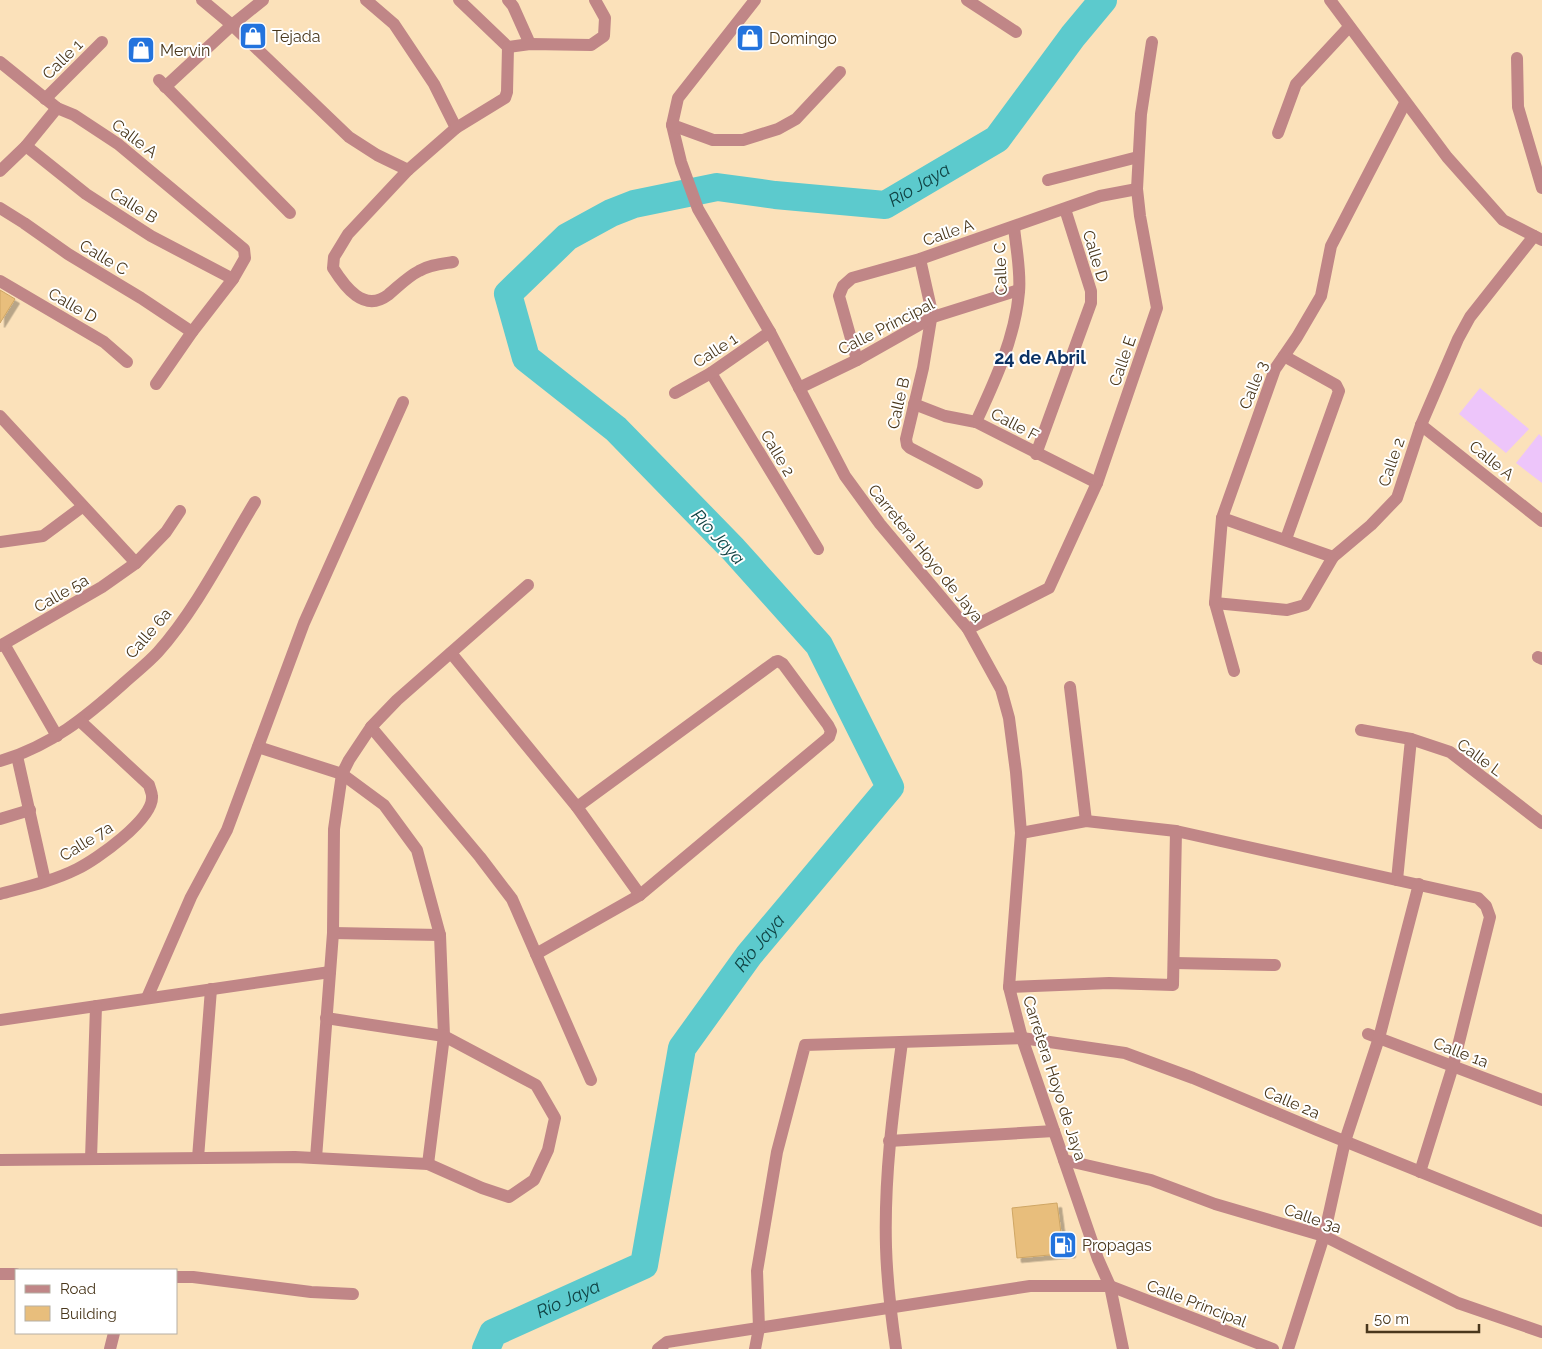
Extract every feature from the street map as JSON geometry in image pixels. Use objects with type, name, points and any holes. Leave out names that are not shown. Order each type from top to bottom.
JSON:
[{"type":"street","points":[[202,0],[232,25],[349,136],[377,155],[408,170]]},
{"type":"street","points":[[262,0],[162,83],[290,213]]},
{"type":"street","points":[[366,0],[394,24],[434,84],[456,128]]},
{"type":"street","points":[[453,262],[419,271],[386,297],[372,302],[362,300],[345,286],[333,268],[334,257],[348,234],[408,170],[456,128],[505,98],[507,92],[508,47],[459,0]]},
{"type":"street","points":[[508,0],[513,6],[530,44]]},
{"type":"street","points":[[508,47],[530,44],[591,45],[604,36],[605,18],[595,0]]},
{"type":"street","points":[[755,0],[678,98],[672,124],[713,140],[743,140],[770,132],[796,119],[840,72]]},
{"type":"street","points":[[967,0],[1016,32]]},
{"type":"street","points":[[1330,0],[1447,157],[1503,220],[1538,238]]},
{"type":"street","points":[[1278,133],[1296,84],[1349,27]]},
{"type":"street","name":"Calle 1","points":[[45,99],[102,42]]},
{"type":"street","name":"Calle E","points":[[968,629],[1049,588],[1097,483],[1157,308],[1140,216],[1137,189],[1141,114],[1152,42]]},
{"type":"street","points":[[1517,58],[1518,107],[1542,188]]},
{"type":"street","name":"Calle A","points":[[0,62],[57,108],[74,115],[118,144],[244,249],[245,258],[233,279]]},
{"type":"street","name":"Calle 3","points":[[1234,671],[1215,603],[1222,518],[1275,369],[1321,296],[1331,246],[1405,103]]},
{"type":"street","points":[[0,171],[26,146],[57,108]]},
{"type":"street","name":"Carretera Hoyo de Jaya","points":[[672,124],[681,162],[698,210],[770,332],[845,476],[880,524],[968,629],[1001,689],[1009,718],[1021,833],[1009,987],[1022,1038],[1098,1259],[1110,1286],[1123,1349]]},
{"type":"street","name":"Calle B","points":[[26,146],[86,194],[151,236],[233,279]]},
{"type":"street","points":[[1048,180],[1138,157]]},
{"type":"street","name":"Calle A","points":[[857,360],[839,296],[843,286],[852,278],[920,259],[1100,196],[1137,189]]},
{"type":"street","name":"Calle C","points":[[0,208],[68,254],[141,298],[192,332]]},
{"type":"street","name":"Calle D","points":[[1036,454],[1091,303],[1091,291],[1065,209]]},
{"type":"street","name":"Calle C","points":[[976,422],[1002,363],[1015,322],[1019,290],[1014,227]]},
{"type":"street","name":"Calle 2","points":[[1215,603],[1287,610],[1305,605],[1333,557],[1370,525],[1397,498],[1422,425],[1458,339],[1470,317],[1538,238]]},
{"type":"street","name":"Calle B","points":[[920,259],[932,318],[923,368],[906,439],[907,445],[977,482]]},
{"type":"street","points":[[156,384],[192,332],[233,279]]},
{"type":"street","name":"Calle D","points":[[0,281],[104,342],[127,362]]},
{"type":"street","name":"Calle Principal","points":[[799,388],[857,360],[932,318],[1019,290]]},
{"type":"street","name":"Calle 1","points":[[675,393],[711,373],[770,332]]},
{"type":"street","points":[[1284,356],[1336,385],[1340,391],[1286,539]]},
{"type":"street","name":"Calle 2","points":[[711,373],[818,549]]},
{"type":"street","points":[[147,998],[191,896],[227,830],[304,623],[403,402]]},
{"type":"street","name":"Calle F","points":[[914,404],[945,416],[976,422],[1036,454],[1097,483]]},
{"type":"street","points":[[0,416],[136,563]]},
{"type":"street","name":"Calle A","points":[[1422,425],[1542,521]]},
{"type":"street","name":"Calle 6a","points":[[0,761],[17,756],[57,736],[80,721],[158,653],[188,612],[255,502]]},
{"type":"street","points":[[0,542],[43,536],[82,506]]},
{"type":"street","name":"Calle 5a","points":[[2,645],[102,588],[136,563],[166,532],[180,511]]},
{"type":"street","points":[[1222,518],[1333,557]]},
{"type":"street","points":[[316,1158],[333,934],[334,829],[342,774],[372,726],[397,700],[528,585]]},
{"type":"street","points":[[2,645],[57,736]]},
{"type":"street","points":[[451,653],[576,807],[640,895]]},
{"type":"street","points":[[536,954],[640,895],[829,736],[831,731],[783,664],[778,661],[774,662],[576,807]]},
{"type":"street","points":[[1070,687],[1086,821]]},
{"type":"street","name":"Calle 7a","points":[[0,894],[45,881],[77,869],[105,852],[140,822],[149,808],[153,797],[149,785],[80,721]]},
{"type":"street","points":[[372,726],[512,898],[591,1080]]},
{"type":"street","name":"Calle L","points":[[1361,730],[1411,739],[1450,752],[1542,823]]},
{"type":"street","points":[[1397,880],[1411,739]]},
{"type":"street","points":[[258,747],[342,774],[384,805],[417,850],[440,935],[444,1036],[428,1164]]},
{"type":"street","points":[[17,756],[45,881]]},
{"type":"street","points":[[0,819],[30,810]]},
{"type":"street","points":[[1021,833],[1086,821],[1176,831],[1478,898],[1486,906],[1490,917],[1454,1066],[1420,1172]]},
{"type":"street","points":[[1009,987],[1109,983],[1170,986],[1175,982],[1176,831]]},
{"type":"street","points":[[1288,1349],[1324,1236],[1345,1141],[1419,884]]},
{"type":"street","points":[[333,934],[440,935]]},
{"type":"street","points":[[1175,963],[1275,965]]},
{"type":"street","points":[[0,1020],[330,972]]},
{"type":"street","points":[[198,1158],[211,989]]},
{"type":"street","points":[[91,1159],[96,1006]]},
{"type":"street","points":[[0,1160],[316,1158],[428,1164],[482,1188],[509,1197],[534,1180],[548,1150],[555,1118],[536,1085],[444,1036],[326,1018]]},
{"type":"street","name":"Calle 1a","points":[[1374,1036],[1542,1100]]},
{"type":"street","name":"Calle 2a","points":[[759,1328],[757,1271],[777,1152],[805,1044],[1022,1038],[1124,1053],[1193,1078],[1542,1221]]},
{"type":"street","points":[[896,1349],[890,1306],[886,1246],[889,1141],[902,1042]]},
{"type":"street","points":[[889,1141],[1054,1131]]},
{"type":"street","name":"Calle 3a","points":[[1064,1160],[1151,1180],[1215,1204],[1324,1236],[1458,1303],[1542,1332]]},
{"type":"street","points":[[0,1274],[15,1274]]},
{"type":"street","points":[[178,1277],[193,1277],[311,1292],[353,1294]]},
{"type":"street","points":[[658,1349],[667,1342],[890,1306],[1030,1286],[1110,1286]]},
{"type":"street","name":"Calle Principal","points":[[1110,1286],[1269,1348]]},
{"type":"street","points":[[755,1349],[759,1328]]},
{"type":"street","points":[[110,1349],[114,1334]]},
{"type":"shaded area","points":[[1480,388],[1529,429],[1506,453],[1459,414]]},
{"type":"shaded area","points":[[1539,434],[1542,437],[1542,483],[1516,463]]},
{"type":"building","points":[[0,290],[15,299],[0,323]]},
{"type":"building","points":[[1057,1203],[1061,1233],[1069,1232],[1071,1253],[1017,1258],[1012,1208]]},
{"type":"waterway","name":"Río Jaya","points":[[486,1349],[493,1333],[644,1265],[682,1048],[749,955],[890,787],[819,645],[733,549],[616,429],[526,358],[508,294],[567,237],[611,213],[634,204],[717,187],[775,195],[885,205],[997,139],[1073,36],[1103,0]]},
{"type":"place","name":"Tejada","points":[[253,36]]},
{"type":"place","name":"Domingo","points":[[750,38]]},
{"type":"place","name":"Mervin","points":[[141,50]]},
{"type":"place","name":"Propagas","points":[[1063,1245]]},
{"type":"district","name":"24 de Abril","points":[[1040,358]]}]
